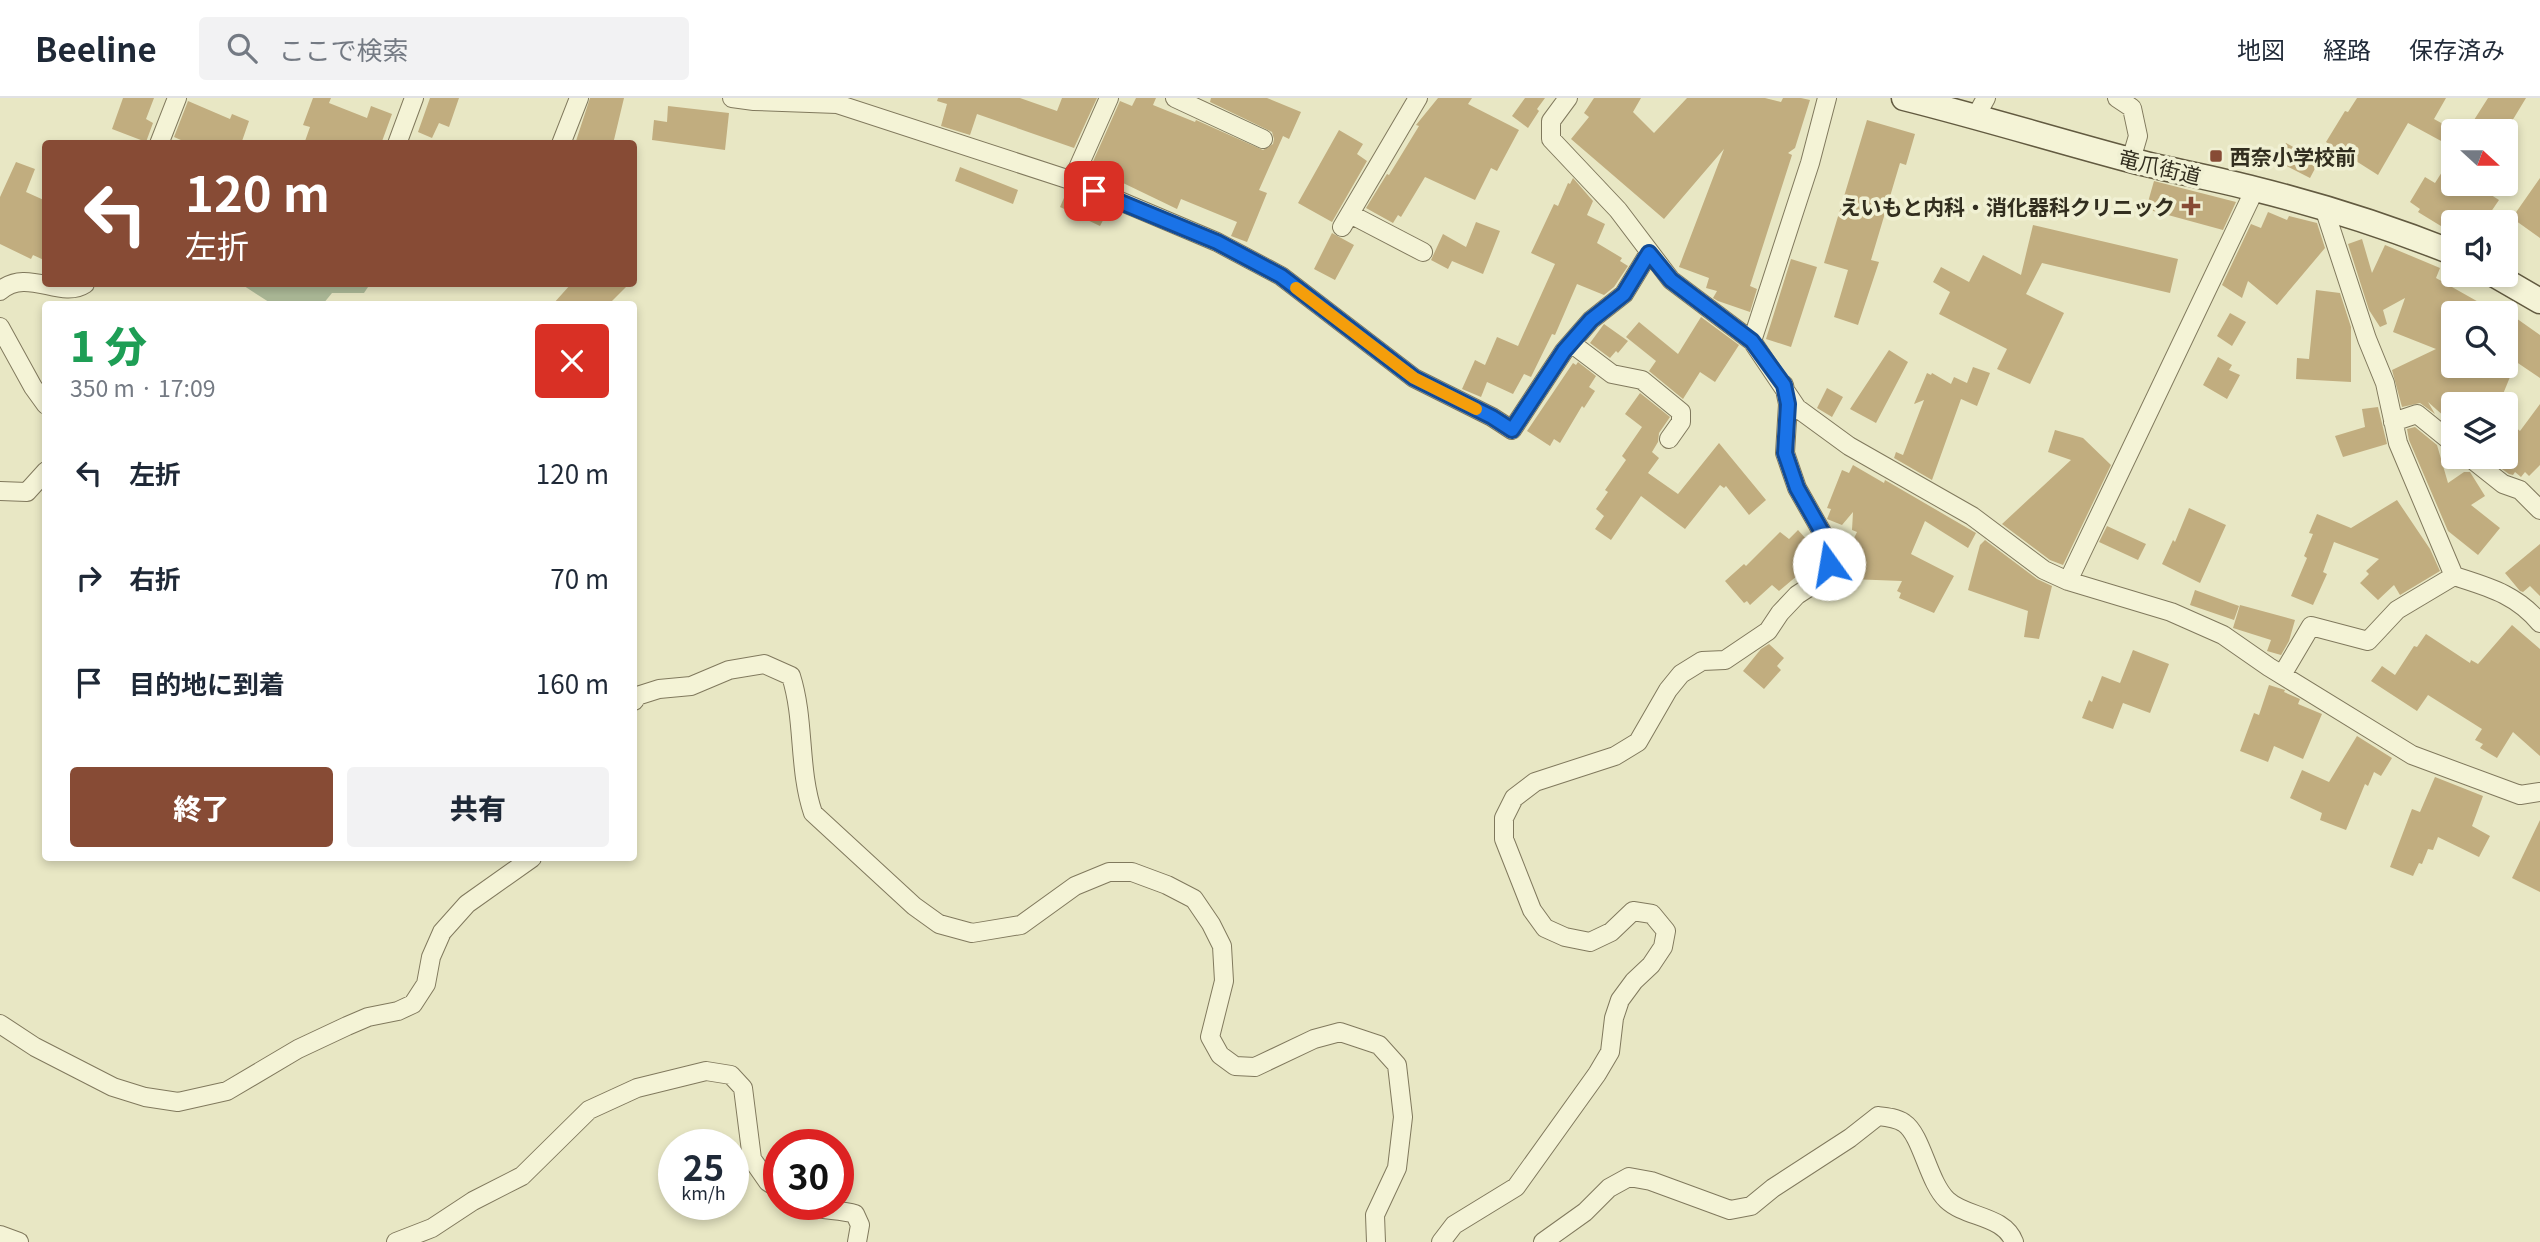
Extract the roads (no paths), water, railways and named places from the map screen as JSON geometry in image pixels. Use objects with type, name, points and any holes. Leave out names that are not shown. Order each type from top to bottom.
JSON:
[{"type":"main road","name":"竜爪街道","points":[[1903,98],[1981,107],[2131,160],[2324,208],[2389,228],[2441,248]]},
{"type":"main road","points":[[2515,287],[2540,301]]},
{"type":"street","points":[[161,140],[177,98]]},
{"type":"street","points":[[398,140],[414,98]]},
{"type":"street","points":[[563,140],[579,98]]},
{"type":"street","points":[[733,98],[754,101],[839,101],[1070,180],[1217,242],[1281,276],[1414,378],[1492,417],[1512,430],[1571,343],[1591,320],[1624,294],[1649,253]]},
{"type":"street","points":[[1070,180],[1109,98]]},
{"type":"street","points":[[1175,98],[1264,139]]},
{"type":"street","points":[[1418,98],[1346,220],[1423,252]]},
{"type":"street","points":[[1568,98],[1551,121],[1551,139],[1618,209],[1671,280],[1752,341],[1797,408],[1817,424],[1849,446],[1972,516],[2044,570],[2068,581],[2171,612],[2223,635],[2282,675],[2412,755],[2520,794],[2540,792]]},
{"type":"street","points":[[1752,341],[1811,163],[1827,98]]},
{"type":"street","points":[[2117,98],[2132,108],[2138,136],[2131,160]]},
{"type":"street","points":[[2068,581],[2255,189]]},
{"type":"street","points":[[2324,208],[2367,338],[2385,383],[2398,443],[2454,576]]},
{"type":"street","points":[[0,291],[17,282],[42,283]]},
{"type":"street","points":[[0,327],[42,399]]},
{"type":"street","points":[[1571,343],[1612,374],[1642,380],[1681,412],[1681,422],[1668,439]]},
{"type":"street","points":[[1441,1242],[1454,1225],[1516,1187],[1610,1052],[1614,1018],[1620,1000],[1634,981],[1651,965],[1663,947],[1666,932],[1652,914],[1633,911],[1611,932],[1590,942],[1565,937],[1545,928],[1532,911],[1504,839],[1504,818],[1514,798],[1535,782],[1615,756],[1638,742],[1668,690],[1681,674],[1702,661],[1725,660],[1768,631],[1797,595],[1817,582],[1829,564],[1827,541],[1797,488],[1785,453],[1788,404],[1784,385]]},
{"type":"street","points":[[2393,422],[2417,414],[2441,433]]},
{"type":"street","points":[[2484,469],[2502,484],[2520,490],[2540,510]]},
{"type":"street","points":[[0,491],[27,492],[42,475]]},
{"type":"street","points":[[2282,675],[2311,626],[2368,641],[2397,610],[2454,576],[2504,592],[2540,622]]},
{"type":"street","points":[[637,696],[659,689],[691,686],[729,670],[764,664],[791,676],[798,699],[806,792],[813,813],[914,906],[939,924],[972,933],[1021,925],[1075,886],[1109,872],[1132,872],[1194,899],[1222,946],[1224,981],[1210,1037],[1220,1055],[1236,1066],[1255,1067],[1314,1039],[1340,1032],[1379,1045],[1397,1065],[1403,1117],[1397,1168],[1375,1215],[1376,1242]]},
{"type":"street","points":[[0,1024],[35,1047],[79,1070],[113,1087],[145,1097],[178,1102],[228,1091],[298,1049],[368,1017],[398,1011],[413,1003],[426,984],[431,957],[442,932],[467,904],[527,861]]},
{"type":"street","points":[[396,1242],[432,1228],[473,1201],[522,1176],[589,1110],[637,1088],[706,1071],[730,1075],[743,1088],[752,1159],[763,1175]]},
{"type":"street","points":[[1543,1242],[1585,1212],[1609,1188],[1629,1177],[1651,1181],[1730,1210],[1751,1206],[1773,1188],[1850,1138],[1878,1115],[1908,1125],[1934,1182],[1947,1200],[2000,1224],[2014,1242]]},
{"type":"street","points":[[854,1214],[860,1225],[857,1242]]},
{"type":"street","points":[[0,1235],[19,1242]]},
{"type":"place","name":"西奈小学校前","points":[[2216,156]]},
{"type":"place","name":"えいもと内科・消化器科クリニック","points":[[2191,206]]}]
